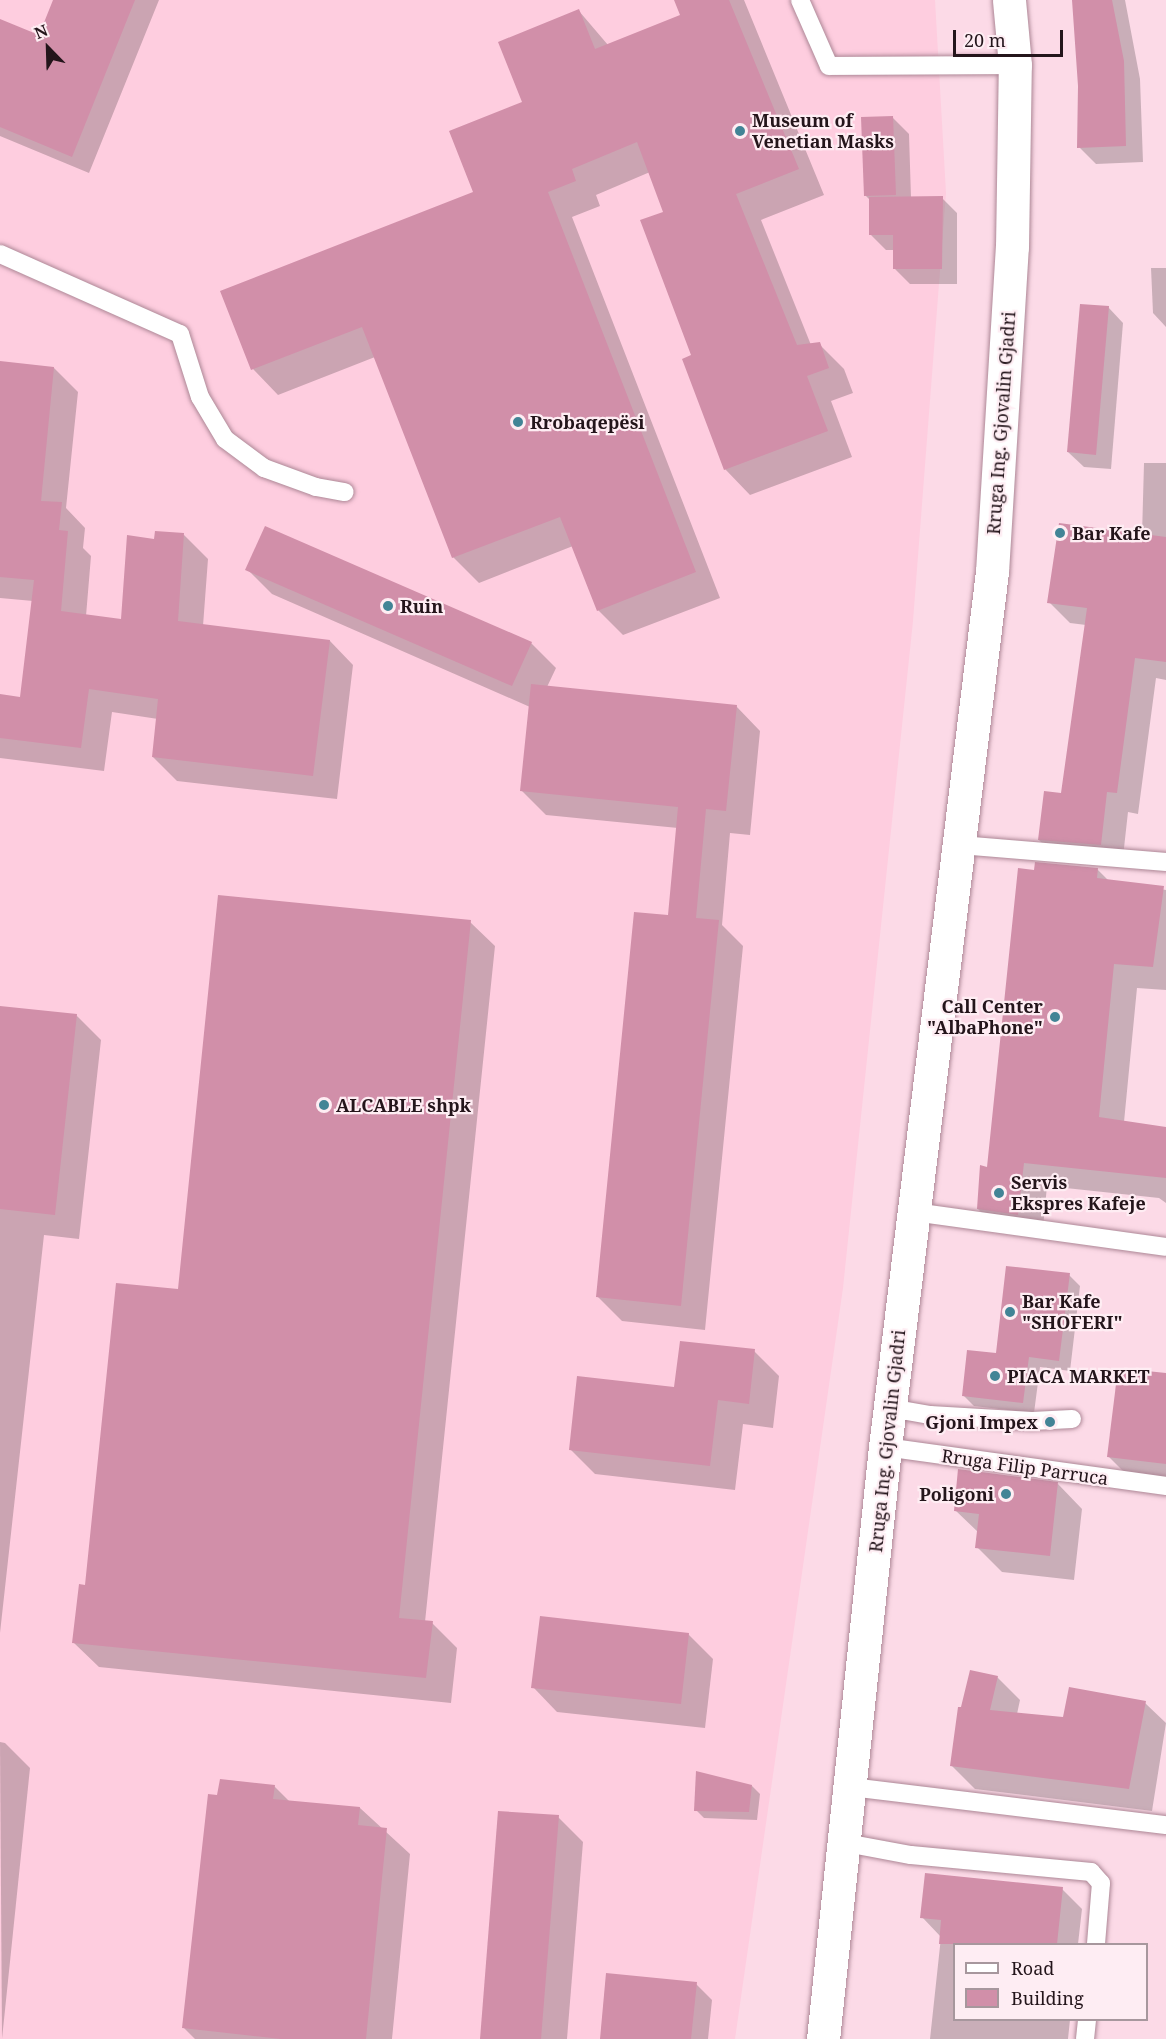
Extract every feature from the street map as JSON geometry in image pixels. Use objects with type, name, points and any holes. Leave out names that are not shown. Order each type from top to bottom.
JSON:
[{"type":"main road","name":"Rruga Ing. Gjovalin Gjadri","points":[[824,2039],[885,1447],[992,573],[1012,247],[1015,65],[1010,0]]},
{"type":"lane","points":[[800,0],[829,66],[1015,65]]},
{"type":"lane","points":[[0,254],[180,334],[200,397],[225,439],[264,468],[316,487],[345,492]]},
{"type":"lane","points":[[960,844],[1166,862]]},
{"type":"lane","points":[[915,1212],[1166,1247]]},
{"type":"lane","points":[[890,1408],[930,1415],[1022,1421],[1072,1419]]},
{"type":"lane","name":"Rruga Filip Parruca","points":[[885,1447],[1166,1486]]},
{"type":"lane","points":[[851,1787],[1166,1825]]},
{"type":"lane","points":[[846,1843],[911,1855],[1091,1872],[1101,1890],[1096,1943]]},
{"type":"lane","points":[[1084,2039],[1087,2021]]},
{"type":"shaded area","points":[[0,0],[935,0],[946,193],[913,621],[843,1288],[735,2039],[0,2039]]},
{"type":"building","points":[[53,0],[135,0],[72,157],[0,127],[0,19],[39,35]]},
{"type":"building","points":[[674,0],[729,0],[799,169],[736,194],[797,345],[820,342],[829,368],[807,376],[828,431],[724,470],[682,359],[691,355],[640,220],[663,212],[637,142],[572,169],[576,181],[548,192],[696,572],[597,611],[560,517],[452,558],[362,327],[251,370],[220,291],[473,192],[449,131],[522,102],[498,42],[579,9],[595,49],[680,15]]},
{"type":"building","points":[[1072,0],[1112,0],[1124,61],[1126,146],[1077,148],[1078,86]]},
{"type":"building","points":[[893,116],[896,195],[864,196],[861,117]]},
{"type":"building","points":[[943,196],[942,269],[893,269],[893,235],[869,235],[869,197]]},
{"type":"building","points":[[1080,304],[1109,306],[1096,455],[1067,452]]},
{"type":"building","points":[[0,361],[54,367],[41,501],[62,502],[59,530],[68,531],[61,611],[121,619],[127,535],[154,539],[155,531],[184,533],[178,621],[330,640],[313,776],[152,757],[158,699],[89,689],[81,748],[0,738],[0,694],[20,697],[34,580],[0,577]]},
{"type":"building","points":[[1059,523],[1166,537],[1166,662],[1135,658],[1117,793],[1107,792],[1101,845],[1038,840],[1044,791],[1061,793],[1087,608],[1047,603]]},
{"type":"building","name":"Ruin","points":[[265,526],[532,642],[512,686],[245,570]]},
{"type":"building","points":[[531,684],[737,705],[726,811],[706,809],[696,918],[719,920],[681,1306],[596,1297],[634,912],[668,915],[678,807],[520,791]]},
{"type":"building","name":"Call Center \"AlbaPhone\"","points":[[1035,862],[1098,868],[1097,878],[1164,886],[1153,967],[1114,964],[1099,1117],[1166,1127],[1166,1178],[1024,1163],[1018,1215],[977,1209],[980,1165],[987,1167],[1018,868],[1034,870]]},
{"type":"building","name":"ALCABLE shpk","points":[[218,895],[471,920],[399,1618],[433,1621],[426,1678],[72,1643],[79,1584],[85,1585],[116,1283],[178,1289]]},
{"type":"building","points":[[0,1006],[77,1014],[55,1215],[0,1209]]},
{"type":"building","points":[[1006,1266],[1070,1273],[1059,1361],[1029,1357],[1023,1403],[962,1396],[967,1350],[996,1353]]},
{"type":"building","points":[[680,1341],[755,1349],[749,1404],[718,1400],[710,1466],[569,1450],[577,1376],[674,1387]]},
{"type":"building","points":[[1118,1368],[1166,1373],[1166,1464],[1107,1457]]},
{"type":"building","name":"Poligoni","points":[[958,1469],[1058,1482],[1050,1556],[975,1548],[979,1514],[954,1511]]},
{"type":"building","points":[[540,1616],[689,1633],[681,1704],[531,1688]]},
{"type":"building","points":[[970,1670],[998,1676],[990,1710],[1063,1717],[1069,1687],[1146,1701],[1129,1789],[950,1766],[958,1707],[961,1707]]},
{"type":"building","points":[[696,1771],[752,1785],[749,1812],[694,1811]]},
{"type":"building","points":[[220,1779],[275,1785],[273,1799],[360,1807],[358,1825],[387,1828],[366,2039],[281,2039],[182,2028],[208,1794],[217,1795]]},
{"type":"building","points":[[498,1811],[559,1815],[541,2039],[480,2039]]},
{"type":"building","points":[[925,1873],[1063,1887],[1057,1943],[939,1944],[941,1920],[920,1918]]},
{"type":"building","points":[[606,1973],[697,1982],[691,2039],[600,2039]]},
{"type":"place","name":"Museum of Venetian Masks","points":[[740,131]]},
{"type":"place","name":"Rrobaqepësi","points":[[518,422]]},
{"type":"place","name":"Bar Kafe","points":[[1060,533]]},
{"type":"place","name":"Ruin","points":[[388,606]]},
{"type":"place","name":"Call Center \"AlbaPhone\"","points":[[1055,1017]]},
{"type":"place","name":"ALCABLE shpk","points":[[324,1105]]},
{"type":"place","name":"Servis Ekspres Kafeje","points":[[999,1193]]},
{"type":"place","name":"Bar Kafe \"SHOFERI\"","points":[[1010,1312]]},
{"type":"place","name":"PIACA MARKET","points":[[995,1376]]},
{"type":"place","name":"Gjoni Impex","points":[[1050,1422]]},
{"type":"place","name":"Poligoni","points":[[1006,1494]]}]
